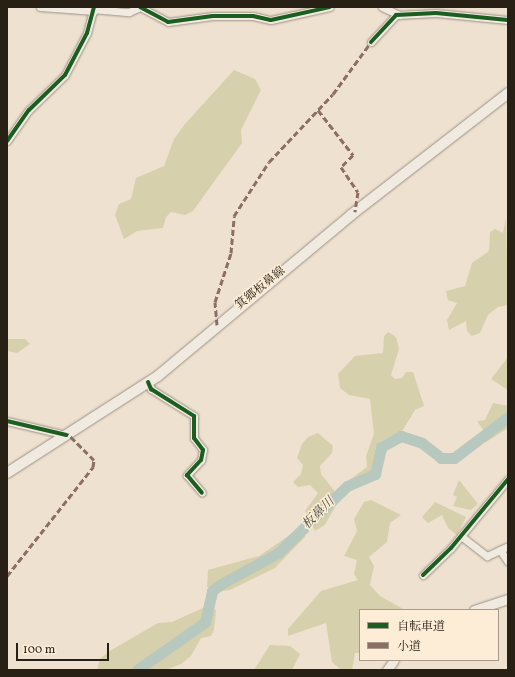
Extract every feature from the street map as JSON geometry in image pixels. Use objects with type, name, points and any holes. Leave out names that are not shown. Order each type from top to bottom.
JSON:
[{"type":"main road","name":"箕郷板鼻線","points":[[7,473],[148,382],[352,215],[508,93]]},
{"type":"street","points":[[40,7],[93,8],[129,12],[140,7],[168,22],[213,16],[253,16],[270,20],[330,7]]},
{"type":"street","points":[[382,7],[399,15]]},
{"type":"street","points":[[7,141],[29,110],[65,75],[87,33],[93,8]]},
{"type":"street","points":[[371,42],[391,17],[399,15],[436,13],[508,20]]},
{"type":"street","points":[[148,382],[151,389],[194,416],[194,438],[203,450],[201,460],[187,475],[202,493]]},
{"type":"street","points":[[7,421],[66,435]]},
{"type":"street","points":[[423,576],[461,536],[508,479]]},
{"type":"street","points":[[461,536],[482,555],[508,546]]},
{"type":"street","points":[[500,550],[508,562]]},
{"type":"street","points":[[477,609],[508,599]]},
{"type":"street","points":[[387,670],[393,661]]},
{"type":"shaded area","points":[[234,70],[255,79],[261,90],[241,130],[242,143],[193,211],[185,215],[171,212],[166,217],[163,228],[137,231],[124,239],[115,215],[119,204],[131,199],[136,178],[164,166],[174,139],[185,124]]},
{"type":"shaded area","points":[[506,217],[508,305],[498,307],[488,315],[480,333],[472,336],[467,331],[466,321],[449,330],[447,320],[457,303],[448,300],[446,291],[465,286],[472,263],[489,251],[490,232],[495,229],[503,233]]},
{"type":"shaded area","points":[[388,332],[396,337],[399,349],[391,375],[395,379],[402,378],[406,372],[413,372],[424,406],[415,410],[403,430],[379,442],[373,470],[344,490],[341,486],[367,467],[366,456],[374,434],[370,399],[349,395],[340,388],[338,374],[355,356],[383,353],[384,336]]},
{"type":"shaded area","points":[[7,339],[25,339],[30,344],[17,353],[7,351]]},
{"type":"shaded area","points":[[508,357],[508,390],[491,379]]},
{"type":"shaded area","points":[[493,403],[508,406],[508,428],[486,442],[482,439],[486,434],[477,421],[485,420]]},
{"type":"shaded area","points":[[318,433],[333,446],[332,453],[320,466],[321,474],[340,498],[325,525],[315,531],[305,511],[318,493],[310,485],[298,487],[293,482],[301,474],[303,465],[297,458],[302,444],[308,437]]},
{"type":"shaded area","points":[[459,480],[478,504],[471,510],[453,506],[457,497],[453,495]]},
{"type":"shaded area","points":[[371,500],[401,515],[390,523],[387,542],[369,557],[374,566],[370,585],[380,596],[403,609],[359,609],[359,653],[355,653],[352,670],[341,670],[332,662],[326,623],[288,636],[288,629],[321,591],[358,580],[354,574],[357,560],[344,556],[357,531],[354,519],[364,502]]},
{"type":"shaded area","points":[[435,502],[466,517],[457,535],[448,528],[442,515],[428,523],[422,517]]},
{"type":"shaded area","points":[[300,528],[305,537],[275,568],[230,590],[216,592],[207,587],[208,570],[259,556]]},
{"type":"shaded area","points":[[205,607],[216,610],[214,630],[211,636],[201,638],[191,656],[181,664],[166,670],[97,670],[100,659],[108,652],[158,623],[172,622]]},
{"type":"shaded area","points":[[270,645],[290,646],[300,654],[292,670],[254,670]]},
{"type":"waterway","name":"板鼻川","points":[[137,670],[205,622],[212,591],[221,584],[278,553],[347,486],[375,474],[381,447],[401,436],[422,443],[441,458],[454,458],[508,417]]},
{"type":"marked path","points":[[217,325],[215,302],[231,253],[234,216],[269,162],[333,94],[371,42]]},
{"type":"marked path","points":[[318,110],[353,155],[341,167],[358,192],[355,212]]},
{"type":"marked path","points":[[7,576],[93,467],[94,460],[68,434]]},
{"type":"cycle path","points":[[7,141],[29,110],[65,75],[87,33],[94,7]]},
{"type":"cycle path","points":[[140,7],[168,22],[213,16],[253,16],[271,20],[330,7]]},
{"type":"cycle path","points":[[371,42],[396,15],[436,13],[508,20]]},
{"type":"cycle path","points":[[148,382],[151,389],[194,416],[194,438],[203,450],[201,460],[187,475],[202,493]]},
{"type":"cycle path","points":[[7,421],[66,435]]},
{"type":"cycle path","points":[[423,575],[451,548],[508,479]]}]
